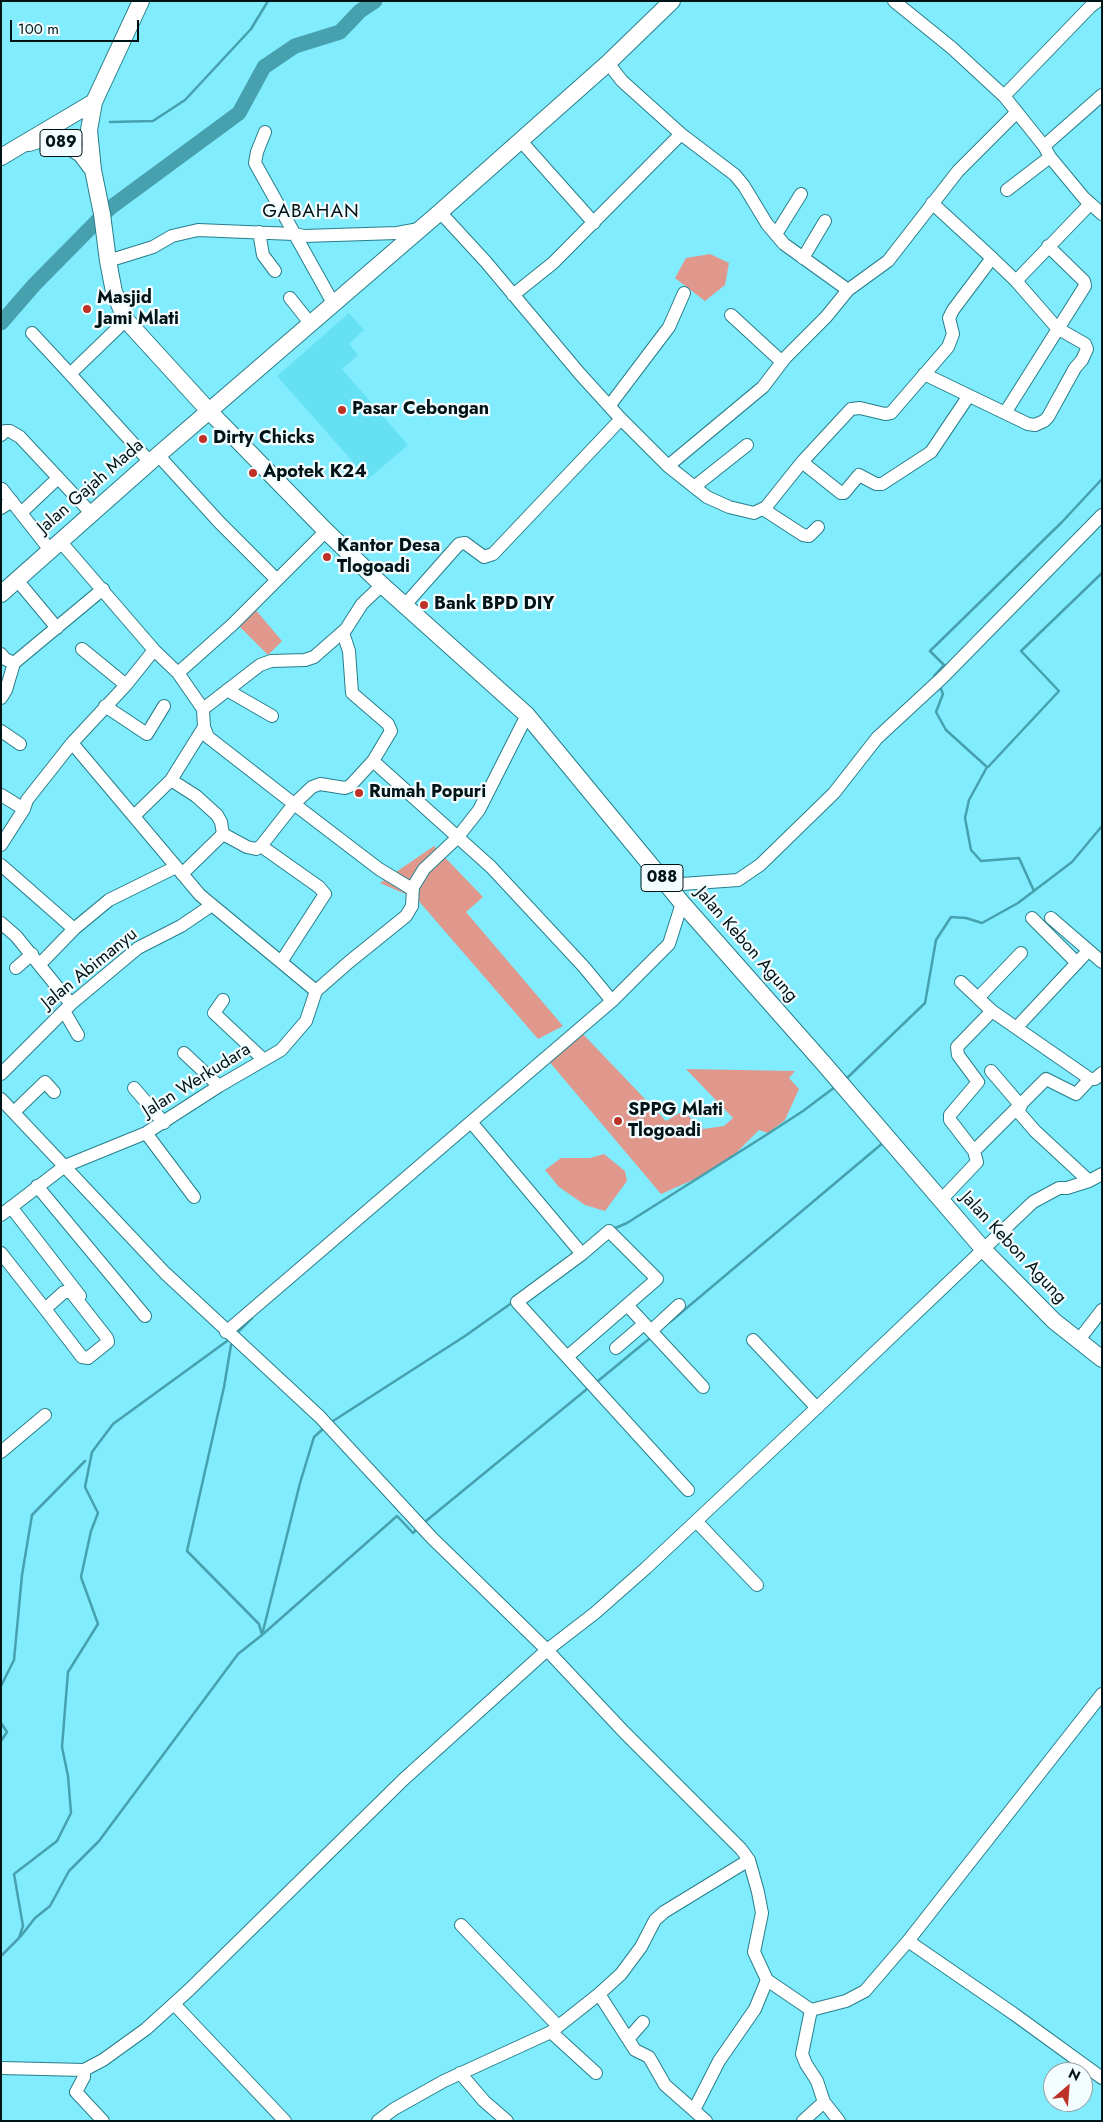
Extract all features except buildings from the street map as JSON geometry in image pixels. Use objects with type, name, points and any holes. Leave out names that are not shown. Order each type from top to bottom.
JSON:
[{"type":"main road","points":[[93,170],[90,130],[94,102],[140,1]]},
{"type":"main road","name":"Jalan Gajah Mada","points":[[1,594],[154,458],[440,212],[608,63],[672,1]]},
{"type":"main road","points":[[19,146],[94,102]]},
{"type":"main road","name":"089","points":[[1,157],[19,146],[39,140],[53,141],[68,146],[80,154],[93,170],[114,292],[126,320],[209,411]]},
{"type":"main road","name":"Jalan Kebon Agung","points":[[209,411],[326,531],[382,585],[527,715],[682,903],[826,1065],[984,1250],[1054,1321],[1102,1359]]},
{"type":"street","points":[[894,1],[952,48],[1004,96],[1090,204],[1102,214]]},
{"type":"street","points":[[1004,96],[1098,1]]},
{"type":"street","points":[[608,63],[622,81],[681,134],[735,175],[744,186],[767,224],[784,244],[848,290]]},
{"type":"street","points":[[1007,190],[1102,95]]},
{"type":"street","points":[[668,466],[762,387],[782,362],[826,317],[848,290],[888,261],[958,171],[1017,112]]},
{"type":"street","points":[[265,132],[255,163],[333,304]]},
{"type":"street","points":[[514,295],[553,263],[681,134]]},
{"type":"street","points":[[520,140],[594,223]]},
{"type":"street","points":[[776,234],[801,194]]},
{"type":"street","points":[[924,374],[1028,424],[1035,425],[1044,422],[1048,417],[1075,368],[1082,360],[1087,347],[1080,340],[1057,328],[1016,281],[932,203]]},
{"type":"street","points":[[1016,281],[1090,204]]},
{"type":"street","points":[[440,212],[463,235],[580,374],[668,466],[707,497],[729,507],[754,513],[763,509],[802,462],[851,409],[860,408],[885,414],[891,413],[951,341],[953,334],[949,318],[992,258]]},
{"type":"street","points":[[803,258],[825,221]]},
{"type":"street","points":[[107,254],[153,247],[172,236],[198,230],[304,236],[397,233],[419,229]]},
{"type":"street","points":[[259,232],[263,255],[275,271]]},
{"type":"street","points":[[1005,413],[1085,283],[1048,246]]},
{"type":"street","points":[[610,405],[670,327],[684,293]]},
{"type":"street","points":[[290,298],[310,323]]},
{"type":"street","points":[[731,314],[782,362]]},
{"type":"street","points":[[70,374],[126,320]]},
{"type":"street","points":[[32,333],[70,374],[278,580]]},
{"type":"street","points":[[802,462],[841,493],[844,493],[859,475],[876,484],[882,484],[931,452],[968,396]]},
{"type":"street","points":[[404,606],[458,544],[465,543],[484,557],[493,554],[621,419]]},
{"type":"street","points":[[1,435],[5,431],[10,431],[20,437],[91,513]]},
{"type":"street","points":[[694,487],[747,445]]},
{"type":"street","points":[[21,512],[58,478]]},
{"type":"street","points":[[2,488],[7,504],[21,512],[102,589],[154,650],[178,672],[203,708],[204,727],[208,737],[380,869],[412,889]]},
{"type":"street","points":[[763,509],[809,536],[818,527]]},
{"type":"street","points":[[668,885],[730,881],[748,874],[760,865],[834,793],[878,738],[943,677],[1102,515]]},
{"type":"street","points":[[178,672],[232,625],[326,531]]},
{"type":"street","points":[[16,580],[57,628]]},
{"type":"street","points":[[203,708],[260,665],[271,661],[305,660],[314,657],[343,632],[362,604],[382,585]]},
{"type":"street","points":[[1,698],[14,663],[102,589]]},
{"type":"street","points":[[172,780],[196,796],[217,815],[223,834],[256,849],[294,804],[316,785],[340,788],[350,786],[373,761],[391,731],[388,724],[352,693],[349,652],[343,632]]},
{"type":"street","points":[[82,649],[126,685]]},
{"type":"street","points":[[1,845],[24,809],[27,800],[72,743],[126,685],[154,650]]},
{"type":"street","points":[[1,654],[5,659],[14,663]]},
{"type":"street","points":[[227,690],[272,716]]},
{"type":"street","points":[[105,706],[147,734],[164,706]]},
{"type":"street","points":[[72,743],[200,895],[316,991],[406,916],[412,906],[412,889],[424,869],[457,838],[479,810],[527,715]]},
{"type":"street","points":[[134,816],[172,780],[204,727]]},
{"type":"street","points":[[1,732],[20,744]]},
{"type":"street","points":[[373,761],[457,838],[491,866],[523,898],[612,1001]]},
{"type":"street","points":[[1,795],[24,809]]},
{"type":"street","points":[[16,968],[36,959],[116,895],[179,871],[223,834]]},
{"type":"street","points":[[260,846],[325,894],[280,962]]},
{"type":"street","points":[[1,865],[74,929]]},
{"type":"street","points":[[226,1332],[612,1001],[669,944],[682,903]]},
{"type":"street","name":"Jalan Abimanyu","points":[[1,1074],[68,1007],[138,948],[181,926],[212,905]]},
{"type":"street","points":[[1032,918],[1076,963]]},
{"type":"street","points":[[1051,918],[1102,962]]},
{"type":"street","points":[[1,924],[16,936],[36,959],[68,1007],[78,1035]]},
{"type":"street","points":[[1017,1027],[1088,951]]},
{"type":"street","points":[[978,998],[1021,953]]},
{"type":"street","points":[[961,982],[992,1011],[1099,1075],[1076,1094],[1046,1079],[974,1151]]},
{"type":"street","name":"Jalan Werkudara","points":[[6,1211],[36,1186],[65,1166],[146,1133],[219,1086],[281,1050],[306,1021],[316,991]]},
{"type":"street","points":[[224,1000],[214,1013],[264,1060]]},
{"type":"street","points":[[941,1200],[977,1162],[974,1151],[950,1120],[950,1115],[978,1082],[957,1051],[957,1047],[992,1011]]},
{"type":"street","points":[[184,1053],[219,1086]]},
{"type":"street","points":[[991,1071],[1035,1131],[1090,1181]]},
{"type":"street","points":[[8,1112],[45,1082],[54,1092]]},
{"type":"street","points":[[134,1088],[164,1123]]},
{"type":"street","points":[[1,1098],[8,1112],[65,1166],[164,1273],[320,1417],[432,1538],[547,1650],[749,1860],[762,1913],[754,1952],[767,1980],[812,2010],[846,2001],[860,1995],[908,1941],[1102,1694]]},
{"type":"street","points":[[471,1122],[582,1254]]},
{"type":"street","points":[[146,1133],[194,1197]]},
{"type":"street","points":[[1,2068],[84,2070],[104,2060],[146,2029],[174,2004],[404,1779],[547,1650],[595,1613],[696,1521],[1033,1202],[1059,1188],[1067,1188],[1090,1181],[1102,1174]]},
{"type":"street","points":[[36,1186],[144,1316]]},
{"type":"street","points":[[6,1211],[112,1338]]},
{"type":"street","points":[[566,1356],[657,1279],[609,1231],[582,1254],[516,1302],[688,1490]]},
{"type":"street","points":[[1,1252],[84,1358],[88,1358],[108,1342],[107,1338],[71,1292],[64,1292],[45,1308]]},
{"type":"street","points":[[627,1305],[703,1387]]},
{"type":"street","points":[[616,1348],[679,1305]]},
{"type":"street","points":[[1078,1341],[1102,1310]]},
{"type":"street","points":[[753,1340],[817,1408]]},
{"type":"street","points":[[1,1452],[45,1415]]},
{"type":"street","points":[[696,1521],[757,1585]]},
{"type":"street","points":[[378,2121],[416,2096],[460,2073],[555,2029],[600,1994],[631,1963],[654,1920],[749,1860]]},
{"type":"street","points":[[461,1925],[596,2073]]},
{"type":"street","points":[[908,1941],[1014,2014],[1102,2078]]},
{"type":"street","points":[[694,2110],[719,2061],[755,2009],[767,1980]]},
{"type":"street","points":[[600,1994],[635,2050],[648,2058],[665,2085],[706,2121]]},
{"type":"street","points":[[174,2004],[286,2121]]},
{"type":"street","points":[[812,2010],[802,2054],[820,2086],[824,2102],[839,2121]]},
{"type":"street","points":[[628,2038],[643,2022]]},
{"type":"street","points":[[84,2070],[84,2076],[76,2092],[103,2121]]},
{"type":"street","points":[[460,2073],[484,2101],[507,2121]]},
{"type":"street","points":[[803,2121],[824,2102]]},
{"type":"shaded area","points":[[710,254],[729,263],[725,285],[705,301],[675,278],[686,258]]},
{"type":"shaded area","name":"Pasar Cebongan","points":[[349,313],[364,330],[349,344],[358,355],[342,369],[408,445],[368,479],[277,376]]},
{"type":"shaded area","points":[[254,608],[282,641],[268,655],[237,624]]},
{"type":"shaded area","points":[[434,846],[483,897],[466,912],[563,1026],[538,1039],[417,899],[380,883]]},
{"type":"shaded area","points":[[581,1032],[666,1121],[683,1111],[703,1129],[724,1126],[733,1118],[686,1069],[795,1071],[789,1078],[799,1089],[785,1120],[768,1133],[759,1130],[731,1158],[704,1175],[661,1194],[547,1059]]},
{"type":"shaded area","points":[[604,1154],[625,1171],[627,1181],[605,1211],[585,1205],[559,1187],[545,1170],[561,1158],[590,1158]]},
{"type":"waterway","points":[[110,122],[153,121],[185,100],[251,29],[268,1]]},
{"type":"waterway","points":[[1,323],[34,285],[110,208],[239,113],[264,67],[295,46],[340,32],[360,11],[375,1]]},
{"type":"waterway","points":[[934,676],[944,665],[930,651],[1062,522],[1102,479]]},
{"type":"waterway","points":[[988,767],[1059,691],[1021,651],[1102,573]]},
{"type":"waterway","points":[[941,689],[943,694],[936,712],[946,730],[987,767],[969,800],[965,818],[971,850],[981,861],[1019,858],[1034,891]]},
{"type":"waterway","points":[[846,1079],[925,1003],[936,940],[951,917],[966,918],[982,923],[1018,903],[1072,862],[1102,826]]},
{"type":"waterway","points":[[613,1229],[627,1223],[763,1137],[835,1087]]},
{"type":"waterway","points":[[670,1322],[884,1142]]},
{"type":"waterway","points":[[333,1421],[465,1336],[513,1302]]},
{"type":"waterway","points":[[237,1333],[252,1318]]},
{"type":"waterway","points":[[598,1381],[649,1339]]},
{"type":"waterway","points":[[1,1956],[19,1938],[23,1926],[14,1874],[57,1841],[71,1813],[68,1776],[62,1747],[68,1672],[98,1624],[81,1577],[91,1531],[98,1513],[85,1487],[92,1452],[113,1424],[227,1341]]},
{"type":"waterway","points":[[231,1345],[224,1387],[187,1551],[259,1624],[262,1635],[397,1516],[413,1533],[416,1530]]},
{"type":"waterway","points":[[426,1521],[587,1389]]},
{"type":"waterway","points":[[21,1936],[35,1918],[50,1906],[69,1871],[99,1841],[238,1654],[262,1635],[300,1483],[314,1437],[324,1428]]},
{"type":"waterway","points":[[1,1686],[14,1660],[22,1575],[32,1515],[85,1461]]},
{"type":"waterway","points":[[1,1723],[7,1732],[1,1741]]},
{"type":"place","name":"Masjid Jami Mlati","points":[[87,309]]},
{"type":"place","name":"Pasar Cebongan","points":[[342,410]]},
{"type":"place","name":"Dirty Chicks","points":[[203,439]]},
{"type":"place","name":"Apotek K24","points":[[253,473]]},
{"type":"place","name":"Kantor Desa Tlogoadi","points":[[327,557]]},
{"type":"place","name":"Bank BPD DIY","points":[[424,605]]},
{"type":"place","name":"Rumah Popuri","points":[[359,793]]},
{"type":"place","name":"SPPG Mlati Tlogoadi","points":[[618,1121]]},
{"type":"district","name":"GABAHAN","points":[[311,212]]}]
